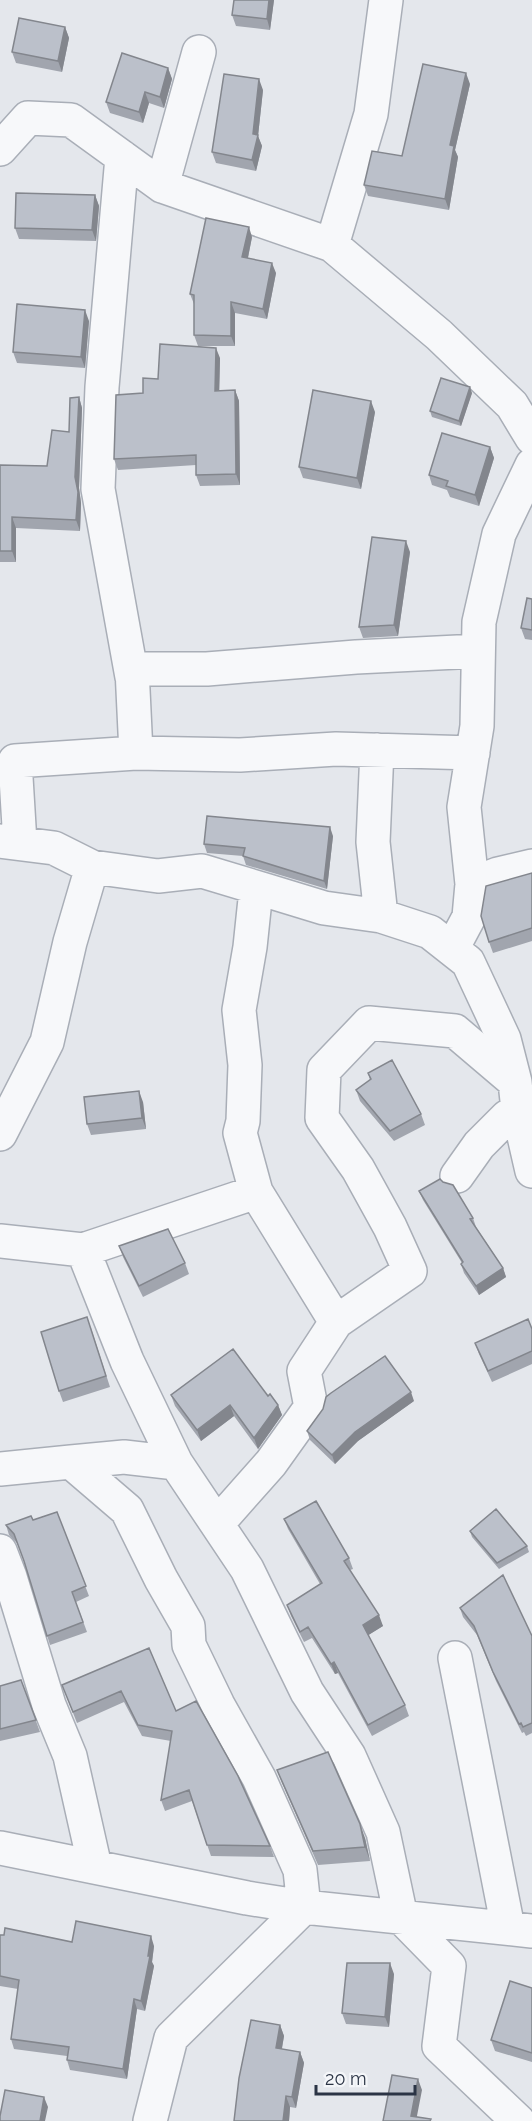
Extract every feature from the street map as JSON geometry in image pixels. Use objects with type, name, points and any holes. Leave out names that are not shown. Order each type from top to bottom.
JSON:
[{"type":"street","points":[[332,245],[371,114],[387,0]]},
{"type":"street","points":[[162,186],[198,52]]},
{"type":"street","points":[[0,149],[28,118],[71,120],[162,186],[332,245],[439,335],[512,405],[532,438]]},
{"type":"street","points":[[122,157],[102,387],[98,489],[132,677]]},
{"type":"street","points":[[452,949],[469,916],[472,884],[464,807],[477,726],[479,622],[499,534],[532,465]]},
{"type":"street","points":[[136,753],[132,669],[207,669],[356,657],[478,651]]},
{"type":"street","points":[[473,753],[336,749],[240,755],[136,753],[15,761],[10,842],[54,848],[92,867],[159,876],[202,872],[324,908],[381,916],[430,932],[468,962],[504,1039],[522,1098],[532,1171]]},
{"type":"street","points":[[377,750],[373,842],[381,916]]},
{"type":"street","points":[[472,884],[532,866]]},
{"type":"street","points":[[0,1134],[47,1042],[70,942],[92,867]]},
{"type":"street","points":[[265,890],[256,890],[250,947],[239,1010],[244,1065],[243,1120],[240,1133],[256,1192],[336,1322]]},
{"type":"street","points":[[217,1524],[271,1463],[311,1407],[304,1371],[336,1322],[410,1271],[390,1227],[358,1169],[322,1118],[324,1070],[369,1023],[455,1031],[522,1098]]},
{"type":"street","points":[[457,1176],[479,1145],[522,1098]]},
{"type":"street","points":[[0,1241],[83,1250],[256,1192]]},
{"type":"street","points":[[83,1250],[128,1360],[176,1463],[247,1569],[307,1692],[349,1756],[383,1832],[401,1917],[449,1966],[439,2046],[518,2121]]},
{"type":"street","points":[[0,1469],[124,1457],[176,1463]]},
{"type":"street","points":[[71,1462],[127,1510],[161,1579],[188,1626],[189,1645],[218,1705],[259,1778],[300,1870],[304,1907]]},
{"type":"street","points":[[0,1552],[10,1577],[49,1705],[70,1756],[95,1867]]},
{"type":"street","points":[[0,1848],[247,1898],[304,1907],[520,1930],[455,1658]]},
{"type":"street","points":[[150,2121],[171,2038],[304,1907]]},
{"type":"building","points":[[234,0],[269,0],[267,19],[232,15]]},
{"type":"building","points":[[19,18],[65,27],[58,61],[12,52]]},
{"type":"building","points":[[122,53],[168,68],[160,97],[145,92],[139,112],[106,102]]},
{"type":"building","points":[[423,64],[466,73],[450,145],[454,146],[445,199],[364,185],[372,151],[402,156]]},
{"type":"building","points":[[224,74],[259,79],[253,134],[258,135],[252,160],[212,152]]},
{"type":"building","points":[[16,193],[95,195],[92,230],[15,228]]},
{"type":"building","points":[[206,218],[249,227],[242,257],[272,263],[263,309],[231,302],[231,336],[194,335],[194,295],[190,294]]},
{"type":"building","points":[[17,304],[85,310],[81,357],[13,352]]},
{"type":"building","points":[[160,344],[216,348],[215,391],[235,390],[236,474],[196,475],[196,455],[114,459],[116,395],[143,393],[143,378],[158,379]]},
{"type":"building","points":[[441,378],[470,387],[459,421],[430,411]]},
{"type":"building","points":[[313,390],[371,401],[357,478],[299,467]]},
{"type":"building","points":[[79,397],[75,477],[78,492],[76,520],[12,517],[12,551],[0,551],[0,465],[47,466],[52,430],[69,432],[70,398]]},
{"type":"building","points":[[442,433],[490,447],[475,495],[446,486],[448,481],[429,475]]},
{"type":"building","points":[[372,537],[406,541],[394,625],[359,627]]},
{"type":"building","points":[[527,598],[532,599],[532,630],[521,628]]},
{"type":"building","points":[[207,816],[330,827],[324,881],[243,856],[245,848],[204,844]]},
{"type":"building","points":[[532,873],[532,928],[489,942],[481,916],[486,886]]},
{"type":"building","points":[[392,1060],[421,1114],[390,1131],[356,1090],[371,1079],[368,1073]]},
{"type":"building","points":[[139,1091],[142,1118],[87,1124],[84,1097]]},
{"type":"building","points":[[440,1179],[453,1185],[473,1218],[470,1219],[503,1268],[476,1286],[419,1191]]},
{"type":"building","points":[[168,1229],[185,1263],[139,1286],[119,1246]]},
{"type":"building","points":[[87,1317],[106,1376],[59,1391],[41,1332]]},
{"type":"building","points":[[528,1319],[532,1329],[532,1351],[488,1371],[475,1343]]},
{"type":"building","points":[[233,1349],[268,1396],[270,1394],[278,1405],[254,1438],[230,1405],[197,1430],[171,1395]]},
{"type":"building","points":[[385,1356],[411,1392],[355,1432],[332,1455],[307,1431],[323,1409],[326,1397]]},
{"type":"building","points":[[316,1501],[349,1558],[344,1561],[379,1615],[363,1625],[405,1705],[368,1725],[334,1662],[331,1664],[308,1627],[300,1632],[287,1605],[322,1583],[284,1519]]},
{"type":"building","points":[[496,1509],[527,1546],[497,1563],[470,1531]]},
{"type":"building","points":[[57,1512],[86,1586],[72,1592],[83,1622],[47,1636],[24,1561],[14,1534],[6,1525],[31,1516],[33,1520]]},
{"type":"building","points":[[503,1575],[532,1636],[532,1723],[523,1727],[521,1723],[519,1724],[493,1672],[474,1626],[460,1608]]},
{"type":"building","points":[[149,1648],[176,1711],[196,1701],[238,1776],[270,1846],[207,1845],[189,1790],[161,1800],[172,1731],[138,1725],[121,1691],[73,1712],[62,1685]]},
{"type":"building","points":[[21,1680],[36,1720],[0,1729],[0,1686]]},
{"type":"building","points":[[328,1752],[360,1824],[365,1847],[313,1851],[277,1770]]},
{"type":"building","points":[[76,1921],[151,1936],[148,1956],[150,1956],[141,2001],[134,1999],[123,2069],[67,2060],[69,2047],[11,2039],[19,1980],[0,1976],[0,1935],[4,1935],[5,1928],[72,1942]]},
{"type":"building","points":[[347,1963],[390,1963],[385,2017],[342,2013]]},
{"type":"building","points":[[510,1981],[532,1988],[532,2053],[491,2040]]},
{"type":"building","points":[[251,2020],[280,2025],[276,2048],[300,2052],[292,2097],[286,2096],[283,2121],[234,2121],[239,2078]]},
{"type":"building","points":[[392,2075],[418,2079],[411,2116],[431,2119],[430,2121],[383,2121]]},
{"type":"building","points":[[5,2090],[44,2097],[40,2121],[0,2121]]}]
